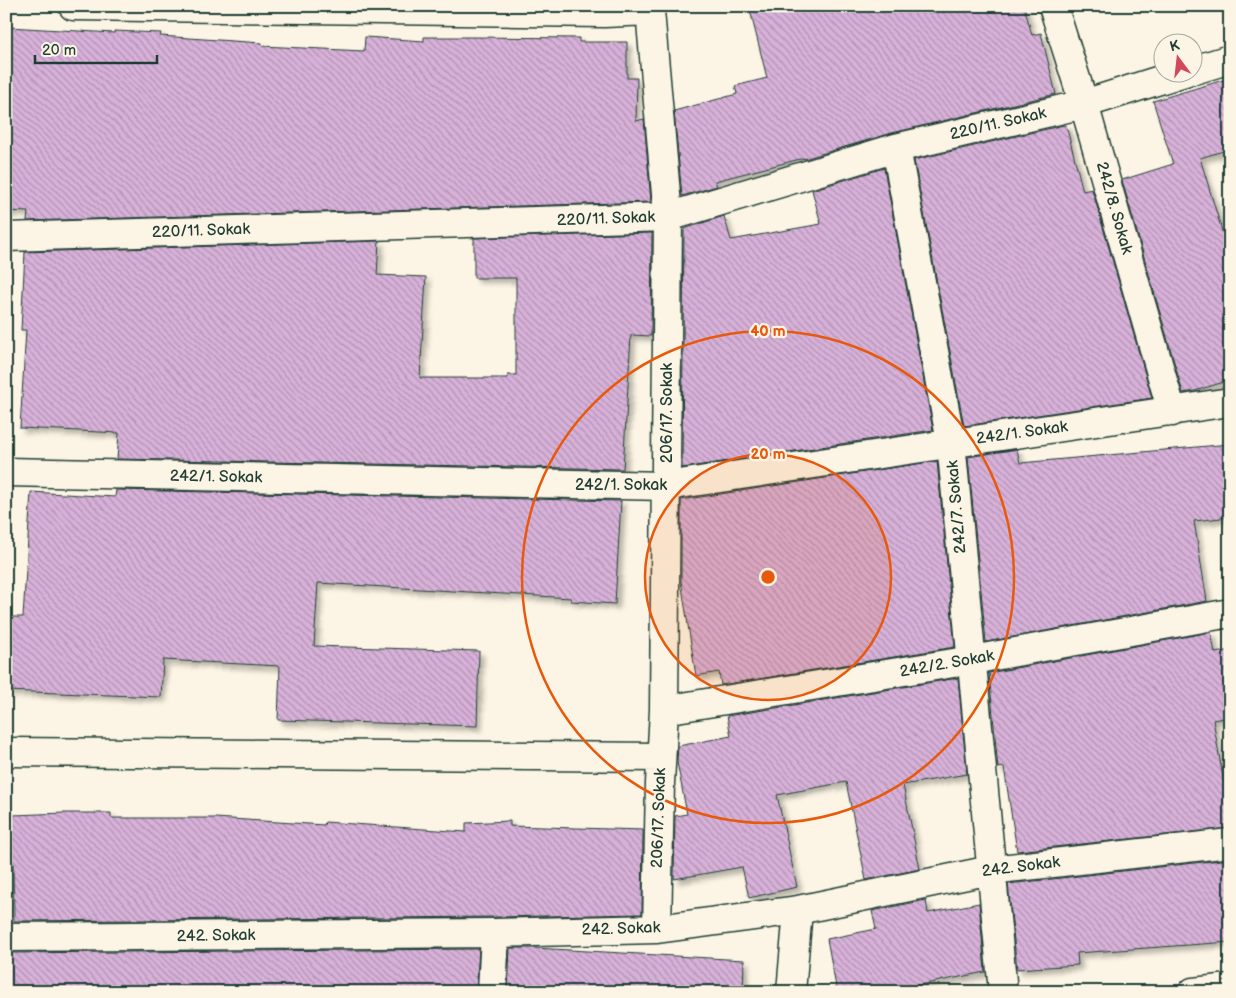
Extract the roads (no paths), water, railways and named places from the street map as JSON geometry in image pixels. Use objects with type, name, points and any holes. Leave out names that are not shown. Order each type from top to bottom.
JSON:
[{"type":"street","name":"206/17. Sokak","points":[[73,6],[603,10],[657,8],[668,217],[664,710],[657,929]]},
{"type":"street","name":"242/8. Sokak","points":[[1053,6],[1084,104],[1172,412]]},
{"type":"street","points":[[1204,67],[1230,59]]},
{"type":"street","name":"220/11. Sokak","points":[[6,237],[668,217],[896,148],[1084,104],[1154,82]]},
{"type":"street","name":"242/7. Sokak","points":[[896,148],[951,442],[1003,992]]},
{"type":"street","name":"242/1. Sokak","points":[[6,472],[666,486],[951,442],[1172,412],[1230,402]]},
{"type":"street","name":"242/2. Sokak","points":[[664,710],[972,660],[1230,613]]},
{"type":"street","points":[[6,752],[661,757]]},
{"type":"street","name":"242. Sokak","points":[[6,938],[495,933],[657,929],[798,910],[991,870],[1230,843]]},
{"type":"street","points":[[791,992],[798,910]]},
{"type":"street","points":[[492,992],[495,933]]},
{"type":"street","points":[[1193,992],[1230,988]]}]
